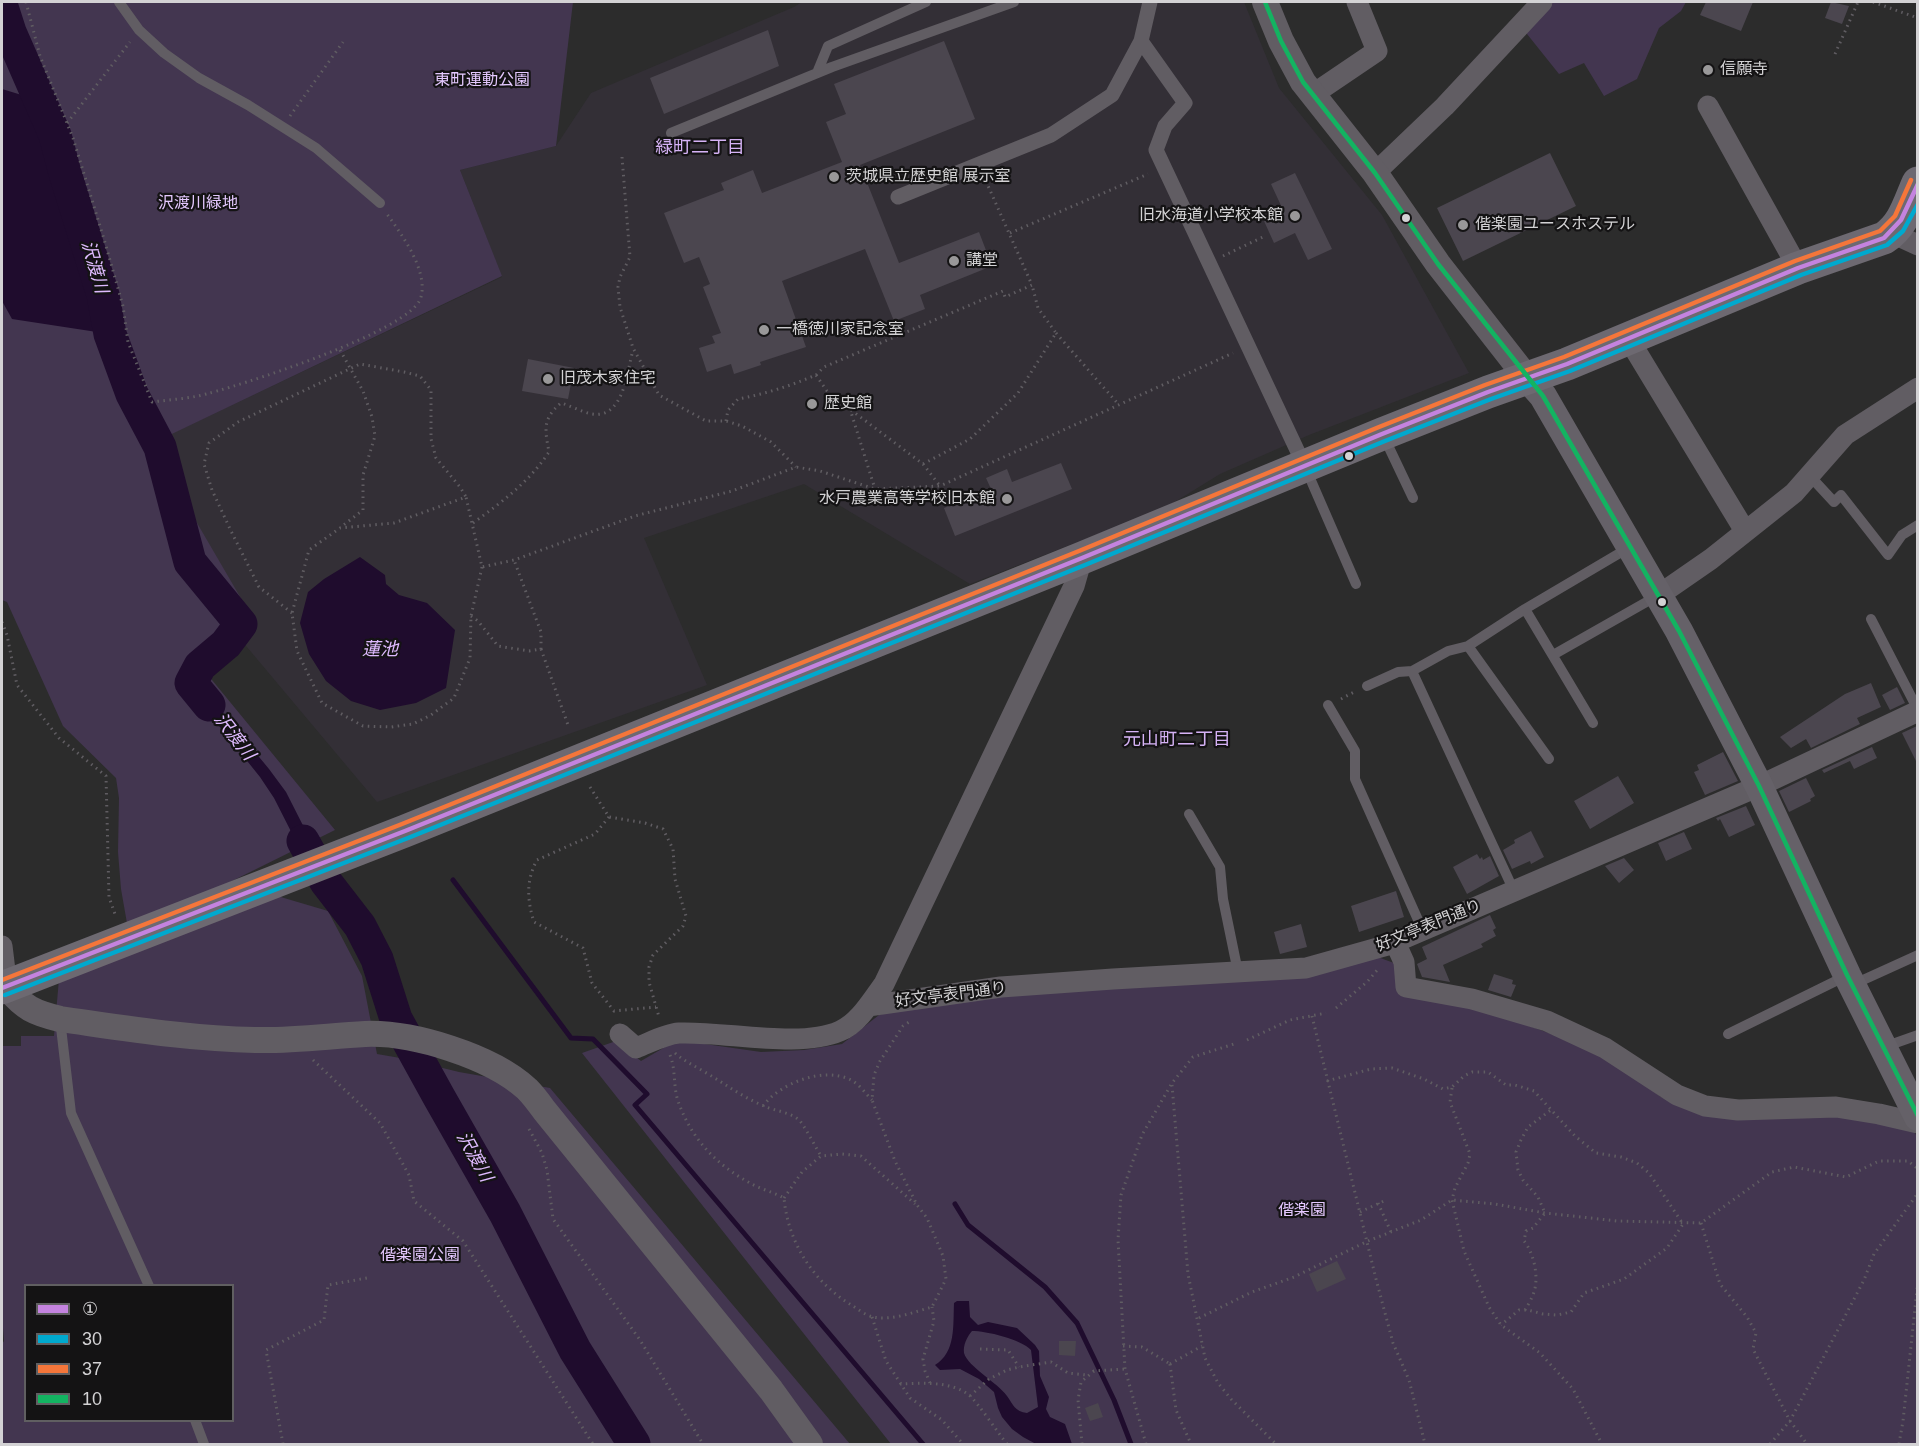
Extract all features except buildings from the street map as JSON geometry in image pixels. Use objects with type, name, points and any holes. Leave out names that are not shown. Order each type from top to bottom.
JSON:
[{"type":"main road","points":[[4,987],[405,831],[1082,558],[1382,434],[1628,338],[1798,267],[1871,243],[1905,238],[1902,219],[1917,183]]},
{"type":"main road","points":[[1527,378],[1543,396],[1659,595],[1759,786],[1917,1117]]},
{"type":"street","points":[[898,197],[1051,135],[1112,95],[1141,41],[1150,2]]},
{"type":"street","points":[[1264,2],[1293,66],[1312,95],[1376,173],[1438,264],[1527,378]]},
{"type":"street","points":[[1312,95],[1377,51],[1357,2]]},
{"type":"street","points":[[1376,173],[1446,106],[1538,3]]},
{"type":"street","points":[[1141,41],[1185,103],[1165,126],[1156,150],[1305,467]]},
{"type":"street","points":[[1708,106],[1798,267]]},
{"type":"street","points":[[1628,338],[1745,531]]},
{"type":"street","points":[[1659,595],[1711,559],[1794,493],[1845,435],[1917,391]]},
{"type":"street","points":[[620,1034],[636,1048],[666,1041],[678,1033],[786,1038],[817,1037],[841,1031],[854,1022],[884,984],[1074,586],[1082,558]]},
{"type":"street","name":"好文亭表門通り","points":[[868,1006],[1000,987],[1306,968],[1388,945],[1759,786],[1917,711]]},
{"type":"street","points":[[1395,942],[1404,962],[1406,987],[1472,999],[1547,1022],[1605,1048],[1677,1095],[1705,1106],[1738,1110],[1836,1107],[1917,1123]]},
{"type":"street","points":[[2,946],[4,987],[35,1013],[60,1019],[224,1039],[292,1040],[366,1034],[409,1039],[447,1048],[486,1063],[526,1088],[771,1390],[810,1444]]},
{"type":"lane","points":[[119,2],[139,30],[164,53],[199,78],[316,148],[380,203]]},
{"type":"lane","points":[[817,73],[828,46],[926,2]]},
{"type":"lane","points":[[671,133],[817,73],[1014,2]]},
{"type":"lane","points":[[1382,434],[1413,498]]},
{"type":"lane","points":[[1305,467],[1356,584]]},
{"type":"lane","points":[[1809,475],[1834,501],[1841,495],[1888,555],[1902,535],[1917,525]]},
{"type":"lane","points":[[1368,686],[1398,672],[1412,671],[1448,651],[1468,646],[1630,547]]},
{"type":"lane","points":[[1553,656],[1659,595]]},
{"type":"lane","points":[[1526,609],[1593,723]]},
{"type":"lane","points":[[1871,619],[1917,711]]},
{"type":"lane","points":[[1468,646],[1550,759]]},
{"type":"lane","points":[[1412,671],[1514,891]]},
{"type":"lane","points":[[1329,705],[1355,751],[1356,779],[1423,931]]},
{"type":"lane","points":[[1189,814],[1220,867],[1222,899],[1238,972]]},
{"type":"lane","points":[[1728,1034],[1850,980],[1917,955]]},
{"type":"lane","points":[[60,1019],[71,1113],[148,1284]]},
{"type":"lane","points":[[1883,1047],[1917,1035]]},
{"type":"lane","points":[[196,1422],[204,1444]]},
{"type":"path","points":[[26,2],[40,56],[67,123],[123,306],[128,342],[152,402],[198,396],[284,370],[340,349],[413,310],[421,297],[420,274],[411,249],[380,203]]},
{"type":"path","points":[[1835,54],[1858,2]]},
{"type":"path","points":[[1873,2],[1917,18]]},
{"type":"path","points":[[67,123],[139,30]]},
{"type":"path","points":[[282,127],[343,42]]},
{"type":"path","points":[[622,157],[630,257],[620,277],[618,287],[620,307],[633,348],[659,396],[706,422],[726,422],[742,426],[771,442],[796,467]]},
{"type":"path","points":[[979,164],[1032,285],[1038,308],[1056,333],[1119,405]]},
{"type":"path","points":[[1010,234],[1164,167]]},
{"type":"path","points":[[1209,262],[1264,236]]},
{"type":"path","points":[[726,422],[728,410],[738,399],[759,396],[790,386],[816,375],[824,367],[1003,291],[1005,297],[1032,285]]},
{"type":"path","points":[[923,464],[970,439],[1018,393],[1056,333]]},
{"type":"path","points":[[482,567],[514,560],[635,516],[732,491],[796,467],[820,471],[874,489],[940,486],[1248,346]]},
{"type":"path","points":[[473,523],[516,491],[537,470],[549,452],[544,429],[551,411],[561,403],[594,414],[609,411],[624,393],[633,348]]},
{"type":"path","points":[[292,613],[259,586],[231,531],[212,490],[204,464],[209,443],[238,422],[349,369],[360,364],[420,376],[431,390],[431,439],[436,458],[466,497],[482,567],[471,616],[470,658],[454,698],[431,715],[413,724],[391,727],[363,726],[322,703],[297,651],[292,613],[309,550],[363,510],[363,475],[375,436],[372,417],[363,391],[349,369],[340,349]]},
{"type":"path","points":[[816,375],[827,391],[923,464],[940,486]]},
{"type":"path","points":[[850,409],[874,489]]},
{"type":"path","points":[[340,528],[394,523],[466,497]]},
{"type":"path","points":[[514,560],[541,632],[541,649],[568,725]]},
{"type":"path","points":[[471,616],[478,621],[498,646],[529,651],[541,649]]},
{"type":"path","points":[[2,622],[7,635],[17,684],[59,738],[106,776],[109,897],[124,942]]},
{"type":"path","points":[[1329,705],[1368,686]]},
{"type":"path","points":[[590,787],[609,817],[645,823],[663,829],[673,849],[675,879],[686,916],[682,926],[653,955],[649,967],[649,982],[674,1065],[676,1098],[689,1128],[703,1149],[751,1184],[784,1198]]},
{"type":"path","points":[[609,817],[595,834],[537,860],[529,878],[529,907],[534,922],[583,948],[592,982],[614,1011],[656,1007]]},
{"type":"path","points":[[1336,1008],[1367,982],[1386,960],[1395,942]]},
{"type":"path","points":[[1246,1040],[1290,1020],[1326,1013]]},
{"type":"path","points":[[1312,1016],[1376,1279],[1393,1343],[1409,1380],[1425,1444]]},
{"type":"path","points":[[872,1100],[874,1075],[880,1061],[903,1026],[916,1018]]},
{"type":"path","points":[[292,1040],[380,1124],[409,1175],[414,1201],[463,1241],[593,1444]]},
{"type":"path","points":[[666,1041],[682,1060],[763,1106],[794,1117],[801,1122],[803,1129],[821,1156]]},
{"type":"path","points":[[1146,1444],[1125,1369],[1118,1240],[1121,1195],[1142,1135],[1172,1083],[1193,1057],[1234,1044]]},
{"type":"path","points":[[1328,1081],[1371,1069],[1392,1068],[1424,1079],[1443,1089],[1452,1087],[1472,1072],[1488,1072],[1506,1085],[1515,1085],[1534,1091],[1575,1136],[1596,1153],[1622,1156],[1637,1163],[1649,1173],[1683,1224]]},
{"type":"path","points":[[763,1106],[769,1098],[785,1086],[807,1077],[834,1075],[852,1080],[872,1100],[895,1161],[917,1205],[927,1218],[943,1256],[946,1279],[932,1307],[934,1321],[922,1359],[930,1383]]},
{"type":"path","points":[[1172,1083],[1188,1274],[1205,1358],[1218,1383],[1245,1416],[1276,1444]]},
{"type":"path","points":[[1452,1087],[1450,1102],[1470,1154],[1452,1200],[1464,1251],[1489,1307],[1501,1325],[1540,1353],[1573,1389],[1602,1444]]},
{"type":"path","points":[[1545,1213],[1538,1197],[1523,1180],[1518,1170],[1516,1152],[1528,1128],[1551,1110]]},
{"type":"path","points":[[528,1126],[547,1170],[553,1219],[640,1340],[703,1444]]},
{"type":"path","points":[[917,1205],[861,1156],[821,1156],[802,1172],[784,1198],[786,1215],[798,1248],[820,1281],[843,1300],[872,1317],[903,1316],[932,1307]]},
{"type":"path","points":[[1198,1318],[1252,1292],[1294,1277],[1368,1241],[1421,1220],[1452,1200],[1495,1203],[1545,1213],[1617,1221],[1701,1223],[1772,1172],[1794,1167],[1846,1177],[1879,1161],[1908,1161],[1917,1169]]},
{"type":"path","points":[[1770,1444],[1790,1420],[1864,1281],[1874,1254],[1917,1192]]},
{"type":"path","points":[[1360,1212],[1384,1201]]},
{"type":"path","points":[[1378,1203],[1391,1232]]},
{"type":"path","points":[[1525,1310],[1534,1292],[1536,1275],[1528,1246],[1524,1241],[1526,1231],[1533,1228],[1545,1213]]},
{"type":"path","points":[[1701,1223],[1720,1284],[1747,1317],[1756,1333],[1753,1349],[1790,1420],[1807,1444]]},
{"type":"path","points":[[1501,1325],[1519,1311],[1557,1315],[1571,1312],[1584,1293],[1624,1279],[1667,1248],[1683,1224]]},
{"type":"path","points":[[283,1444],[266,1350],[324,1320],[328,1285],[367,1278]]},
{"type":"path","points":[[1899,1444],[1904,1421],[1917,1280]]},
{"type":"path","points":[[872,1317],[886,1362],[910,1398],[942,1420],[963,1444]]},
{"type":"path","points":[[1170,1364],[1203,1345]]},
{"type":"path","points":[[1123,1346],[1142,1347],[1170,1364]]},
{"type":"path","points":[[980,1349],[1008,1350],[1018,1367]]},
{"type":"path","points":[[970,1396],[989,1379],[1018,1367],[1051,1362],[1068,1373],[1086,1375]]},
{"type":"path","points":[[1170,1364],[1176,1410],[1191,1444]]},
{"type":"path","points":[[1082,1444],[1078,1400],[1081,1382],[1086,1375],[1094,1371],[1125,1369]]},
{"type":"path","points":[[900,1384],[930,1383],[957,1389],[970,1396],[1007,1444]]},
{"type":"path","points":[[999,1444],[1004,1440]]},
{"type":"shaded area","name":"歴史館","points":[[802,2],[1244,2],[1279,88],[1382,215],[1469,373],[1309,435],[1220,474],[1165,508],[970,584],[804,484],[644,538],[707,685],[377,802],[231,628],[150,444],[502,277],[460,170],[556,146],[591,93]]},
{"type":"green space","name":"沢渡川緑地","points":[[2,2],[573,2],[556,146],[460,170],[502,276],[151,444],[246,607],[203,669],[335,830],[230,882],[328,911],[362,976],[377,1054],[459,1072],[550,1088],[850,1444],[2,1444],[2,1344],[4,1341],[2,1316],[2,1046],[21,1046],[21,1036],[54,1036],[59,979],[131,946],[121,889],[118,852],[119,798],[116,778],[63,726],[7,602],[2,600]]},
{"type":"green space","points":[[1548,2],[1686,2],[1681,11],[1659,28],[1637,79],[1604,96],[1584,63],[1559,74],[1523,29]]},
{"type":"green space","name":"偕楽園","points":[[1375,956],[1402,966],[1401,994],[1448,1000],[1579,1044],[1614,1061],[1661,1097],[1836,1115],[1913,1131],[1918,1137],[1917,1444],[891,1444],[582,1053],[616,1041],[641,1061],[677,1040],[761,1052],[804,1050],[842,1044],[879,1015],[916,1005]]},
{"type":"water","points":[[2,89],[38,100],[110,334],[12,319],[2,301]]},
{"type":"water","points":[[166,445],[196,560],[204,576],[247,627],[212,600],[183,564]]},
{"type":"water","name":"蓮池","points":[[360,557],[385,575],[386,584],[399,595],[427,603],[455,630],[446,688],[416,703],[380,710],[351,701],[326,681],[309,654],[300,623],[308,592],[324,579]]},
{"type":"water","points":[[196,661],[200,674],[198,683],[286,792],[318,855],[306,861],[274,798],[260,777],[183,681]]},
{"type":"water","points":[[969,1301],[970,1317],[978,1325],[988,1322],[1017,1328],[1035,1345],[1039,1351],[1040,1376],[1049,1397],[1046,1409],[1050,1417],[1065,1424],[1072,1444],[1036,1444],[1023,1437],[1002,1417],[994,1392],[979,1379],[960,1369],[940,1370],[935,1365],[942,1360],[950,1346],[954,1303]],"holes":[[[972,1331],[1012,1339],[1031,1350],[1038,1407],[1027,1413],[1017,1409],[1002,1391],[971,1364],[964,1350]]]},
{"type":"waterway","name":"沢渡川","points":[[2,7],[10,32],[55,135],[103,295],[110,334],[132,394],[160,447],[190,562],[241,624],[226,644],[200,666],[191,683],[209,705]]},
{"type":"waterway","name":"沢渡川","points":[[303,841],[326,882],[360,926],[377,959],[396,1019],[505,1213],[575,1350],[634,1444]]},
{"type":"waterway","points":[[453,880],[571,1038],[593,1039],[647,1094],[635,1105],[923,1444]]},
{"type":"waterway","points":[[955,1204],[968,1225],[1045,1287],[1077,1323],[1114,1400],[1131,1444]]},
{"type":"transit line","name":"10","points":[[1265,2],[1281,41],[1303,82],[1375,173],[1438,264],[1543,396],[1679,631],[1759,786],[1847,975],[1918,1116]]},
{"type":"transit line","name":"37","points":[[2,980],[402,824],[1079,551],[1379,427],[1564,357],[1795,261],[1880,231],[1895,216],[1911,180]]},
{"type":"transit line","name":"①","points":[[2,988],[405,831],[1082,558],[1382,434],[1567,364],[1798,268],[1884,238],[1901,220],[1918,184]]},
{"type":"transit line","name":"30","points":[[5,995],[408,838],[1085,565],[1385,441],[1570,371],[1801,275],[1887,245],[1903,231],[1918,204]]},
{"type":"place","name":"信願寺","points":[[1708,70]]},
{"type":"place","name":"茨城県立歴史館 展示室","points":[[834,177]]},
{"type":"place","name":"旧水海道小学校本館","points":[[1295,216]]},
{"type":"place","name":"偕楽園ユースホステル","points":[[1463,225]]},
{"type":"place","name":"講堂","points":[[954,261]]},
{"type":"place","name":"一橋徳川家記念室","points":[[764,330]]},
{"type":"place","name":"旧茂木家住宅","points":[[548,379]]},
{"type":"place","name":"歴史館","points":[[812,404]]},
{"type":"place","name":"水戸農業高等学校旧本館","points":[[1007,499]]},
{"type":"district","name":"緑町二丁目","points":[[700,148]]},
{"type":"district","name":"元山町二丁目","points":[[1177,740]]},
{"type":"park label","name":"東町運動公園","points":[[482,81]]},
{"type":"park label","name":"偕楽園公園","points":[[420,1256]]}]
